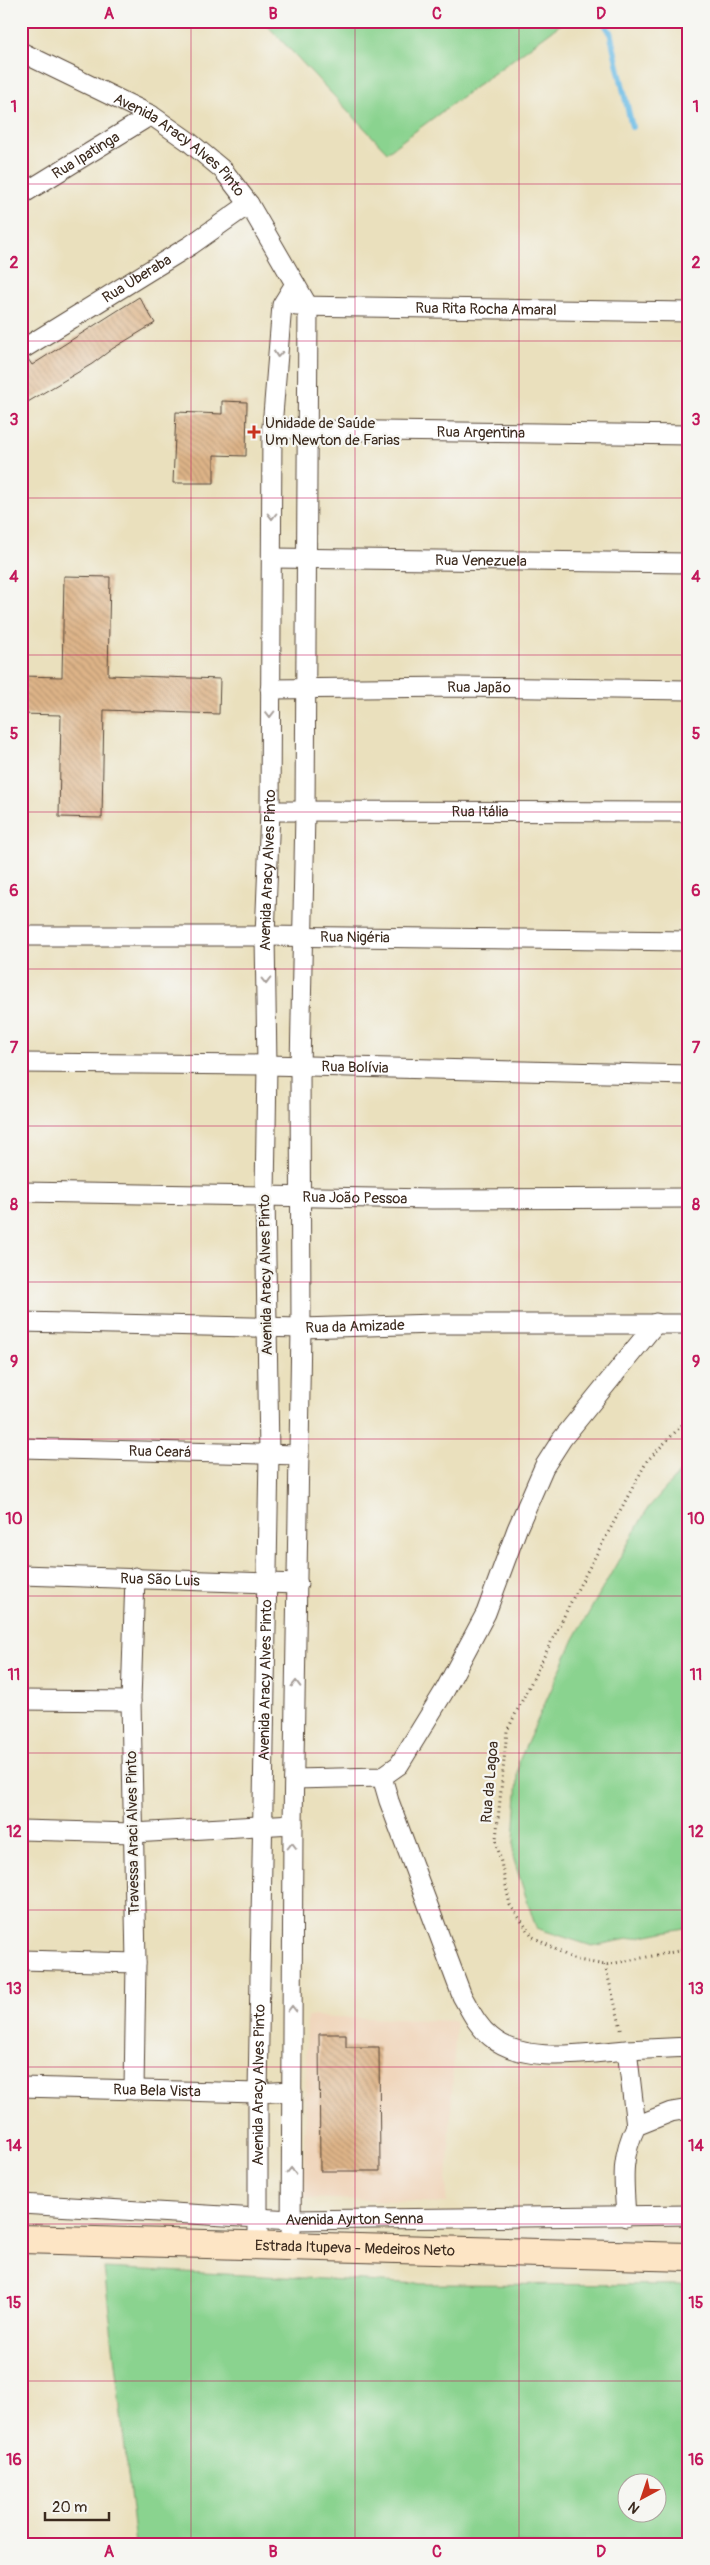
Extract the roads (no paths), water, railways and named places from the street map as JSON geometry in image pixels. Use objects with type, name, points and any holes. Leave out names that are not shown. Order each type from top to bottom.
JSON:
[{"type":"main road","name":"Estrada Itupeva - Medeiros Neto","points":[[21,2239],[292,2232],[627,2257],[689,2257]]},
{"type":"street","name":"Avenida Aracy Alves Pinto","points":[[21,52],[151,115],[224,170],[250,204],[308,306],[304,690],[305,812],[300,1068],[301,1328],[298,1584],[292,1824],[292,2232]]},
{"type":"street","name":"Rua Ipatinga","points":[[21,195],[151,115]]},
{"type":"street","name":"Rua Uberaba","points":[[21,350],[191,245],[250,204]]},
{"type":"street","points":[[282,305],[295,284]]},
{"type":"street","name":"Avenida Aracy Alves Pinto","points":[[257,2232],[270,1454],[266,1328],[265,1195],[267,1065],[265,936],[270,812],[272,426],[282,305]]},
{"type":"street","name":"Rua Rita Rocha Amaral","points":[[282,305],[689,312]]},
{"type":"street","name":"Rua Argentina","points":[[272,426],[306,430],[689,435]]},
{"type":"street","name":"Rua Venezuela","points":[[272,558],[689,563]]},
{"type":"street","name":"Rua Japão","points":[[270,689],[456,687],[689,690]]},
{"type":"street","name":"Rua Itália","points":[[270,812],[689,812]]},
{"type":"street","name":"Rua Nigéria","points":[[21,936],[302,936],[689,941]]},
{"type":"street","name":"Rua Bolívia","points":[[21,1063],[267,1065],[300,1068],[689,1075]]},
{"type":"street","name":"Rua João Pessoa","points":[[21,1192],[564,1200],[689,1198]]},
{"type":"street","name":"Rua da Amizade","points":[[21,1322],[266,1328],[435,1324],[689,1324]]},
{"type":"street","points":[[294,1779],[382,1777],[399,1765],[411,1748],[486,1613],[517,1529],[544,1467],[562,1439],[656,1323]]},
{"type":"street","name":"Rua Ceará","points":[[21,1448],[299,1455]]},
{"type":"street","name":"Rua São Luis","points":[[21,1575],[135,1577],[298,1584]]},
{"type":"street","name":"Travessa Araci Alves Pinto","points":[[134,2090],[136,1964],[131,1701],[135,1577]]},
{"type":"street","points":[[21,1700],[131,1701]]},
{"type":"street","points":[[382,1777],[389,1801],[462,1996],[475,2020],[490,2037],[511,2050],[524,2053],[689,2047]]},
{"type":"street","points":[[21,1830],[133,1833],[292,1824]]},
{"type":"street","points":[[21,1960],[136,1964]]},
{"type":"street","points":[[626,2216],[624,2178],[626,2147],[636,2126],[627,2050]]},
{"type":"street","name":"Rua Bela Vista","points":[[21,2087],[258,2093],[292,2091]]},
{"type":"street","points":[[636,2126],[658,2116],[689,2109]]},
{"type":"street","points":[[21,2204],[257,2232]]},
{"type":"street","name":"Avenida Ayrton Senna","points":[[292,2232],[626,2216],[689,2215]]},
{"type":"waterway","points":[[603,21],[610,32],[632,127]]},
{"type":"place","name":"Unidade de Saúde Um Newton de Farias","points":[[254,432]]}]
